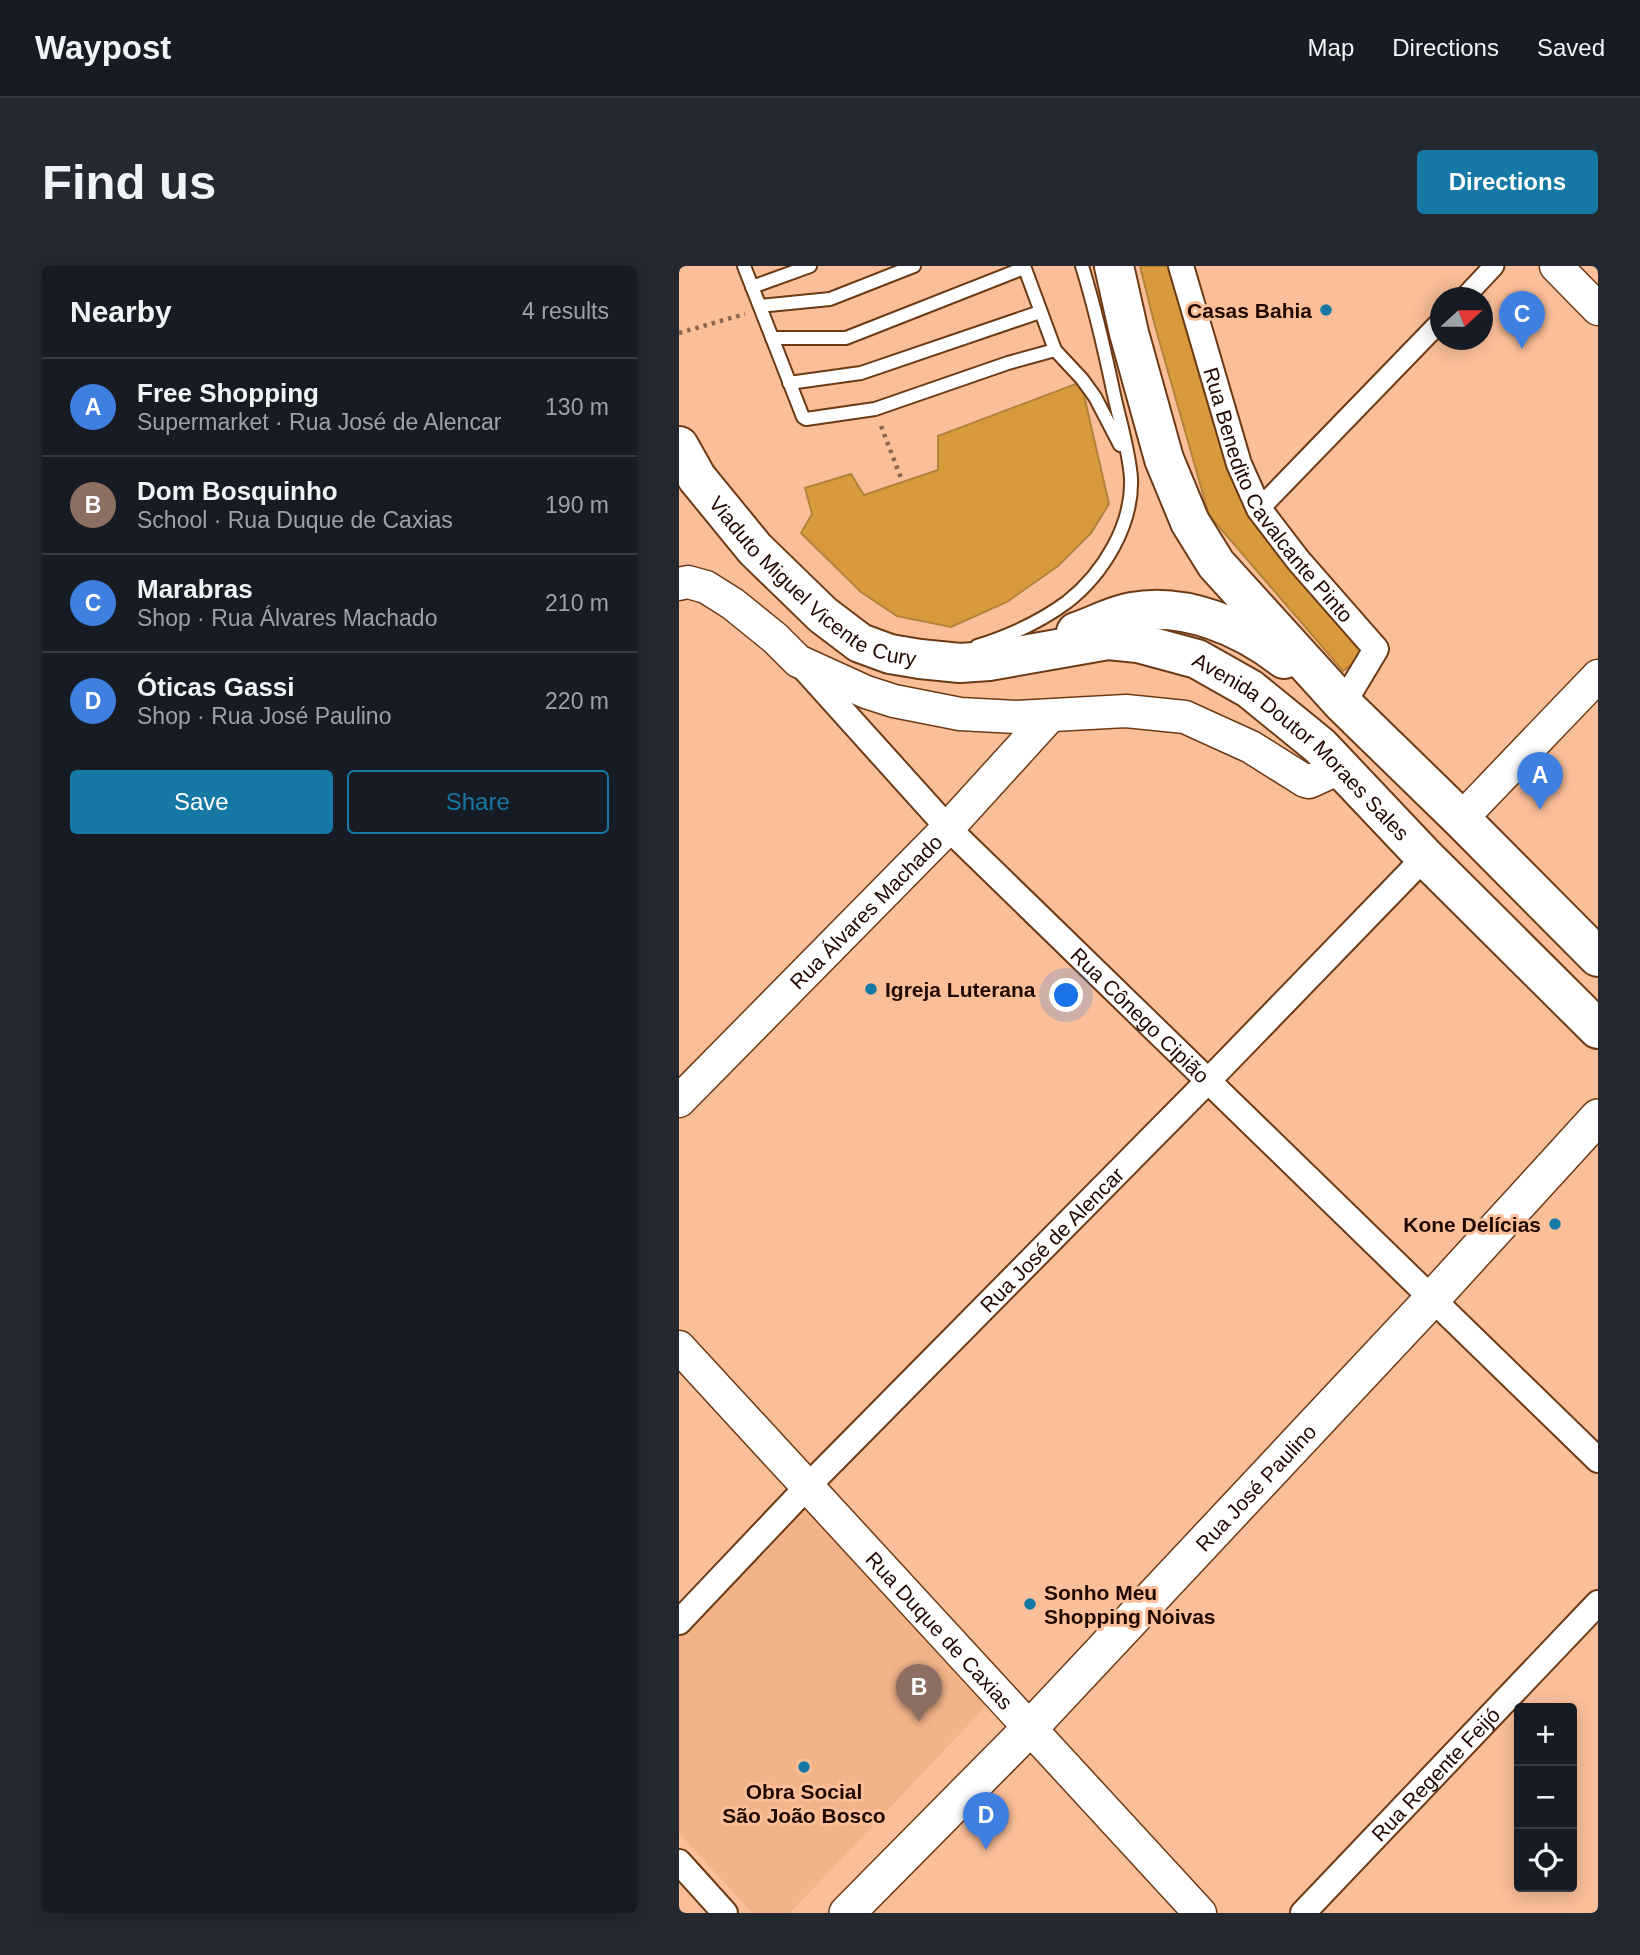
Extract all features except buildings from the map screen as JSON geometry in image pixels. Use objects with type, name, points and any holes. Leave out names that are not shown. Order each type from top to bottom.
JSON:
[{"type":"main road","points":[[1114,266],[1164,459],[1190,522],[1216,564],[1343,704],[1598,957]]},
{"type":"main road","name":"Viaduto Miguel Vicente Cury","points":[[679,446],[688,470],[755,549],[823,615],[860,643],[891,654],[923,659]]},
{"type":"main road","points":[[1012,656],[1131,612],[1165,610],[1228,625],[1270,648],[1343,704]]},
{"type":"main road","name":"Avenida Doutor Moraes Sales","points":[[923,659],[960,663],[989,661],[1108,640],[1138,643],[1197,659],[1250,689],[1320,746],[1425,857],[1598,1029]]},
{"type":"main road","name":"Rua José Paulino","points":[[847,1913],[1030,1728],[1432,1299],[1598,1117]]},
{"type":"street","name":"Rua Benedito Cavalcante Pinto","points":[[1181,266],[1239,464],[1259,509],[1298,560],[1376,649],[1343,704]]},
{"type":"street","points":[[1474,287],[1494,266]]},
{"type":"street","points":[[1556,266],[1598,309]]},
{"type":"street","points":[[1259,509],[1430,331]]},
{"type":"street","name":"Rua Cônego Cipião","points":[[679,584],[688,582],[706,587],[733,604],[775,638],[948,828],[1598,1460]]},
{"type":"street","points":[[798,661],[866,692],[894,701],[960,714],[1016,718],[1126,711],[1185,717],[1251,747],[1305,781],[1309,782],[1342,767]]},
{"type":"street","points":[[1461,819],[1598,676]]},
{"type":"street","name":"Rua Álvares Machado","points":[[679,1101],[948,828],[1049,717]]},
{"type":"street","name":"Rua José de Alencar","points":[[679,1622],[807,1487],[1425,857]]},
{"type":"street","name":"Rua Duque de Caxias","points":[[679,1347],[1200,1913]]},
{"type":"street","name":"Rua Regente Feijó","points":[[1303,1913],[1598,1603]]},
{"type":"street","points":[[679,1862],[725,1913]]},
{"type":"lane","points":[[744,266],[805,419],[875,409],[1008,363],[1055,350]]},
{"type":"lane","points":[[752,287],[810,266]]},
{"type":"lane","points":[[760,308],[830,299],[914,266]]},
{"type":"lane","name":"Viaduto Miguel Vicente Cury","points":[[923,659],[1002,638],[1069,601],[1103,563],[1119,537],[1128,508],[1131,480],[1108,366],[1082,266]]},
{"type":"lane","points":[[772,338],[846,338],[1024,267],[1055,350],[1095,397],[1128,461]]},
{"type":"lane","points":[[789,383],[861,373],[1040,312]]},
{"type":"path","points":[[679,333],[760,308]]},
{"type":"path","points":[[885,437],[901,478]]},
{"type":"shaded area","name":"Obra Social São João Bosco","points":[[810,1499],[991,1701],[790,1913],[752,1913],[679,1833],[679,1631]]},
{"type":"place","name":"Casas Bahia","points":[[1326,310]]},
{"type":"place","name":"Marabras","points":[[1522,349]]},
{"type":"place","name":"Free Shopping","points":[[1540,810]]},
{"type":"place","name":"Igreja Luterana","points":[[871,989]]},
{"type":"place","name":"Kone Delícias","points":[[1555,1224]]},
{"type":"place","name":"Sonho Meu Shopping Noivas","points":[[1030,1604]]},
{"type":"place","name":"Dom Bosquinho","points":[[919,1722]]},
{"type":"place","name":"Obra Social São João Bosco","points":[[804,1767]]},
{"type":"place","name":"Óticas Gassi","points":[[986,1850]]}]
